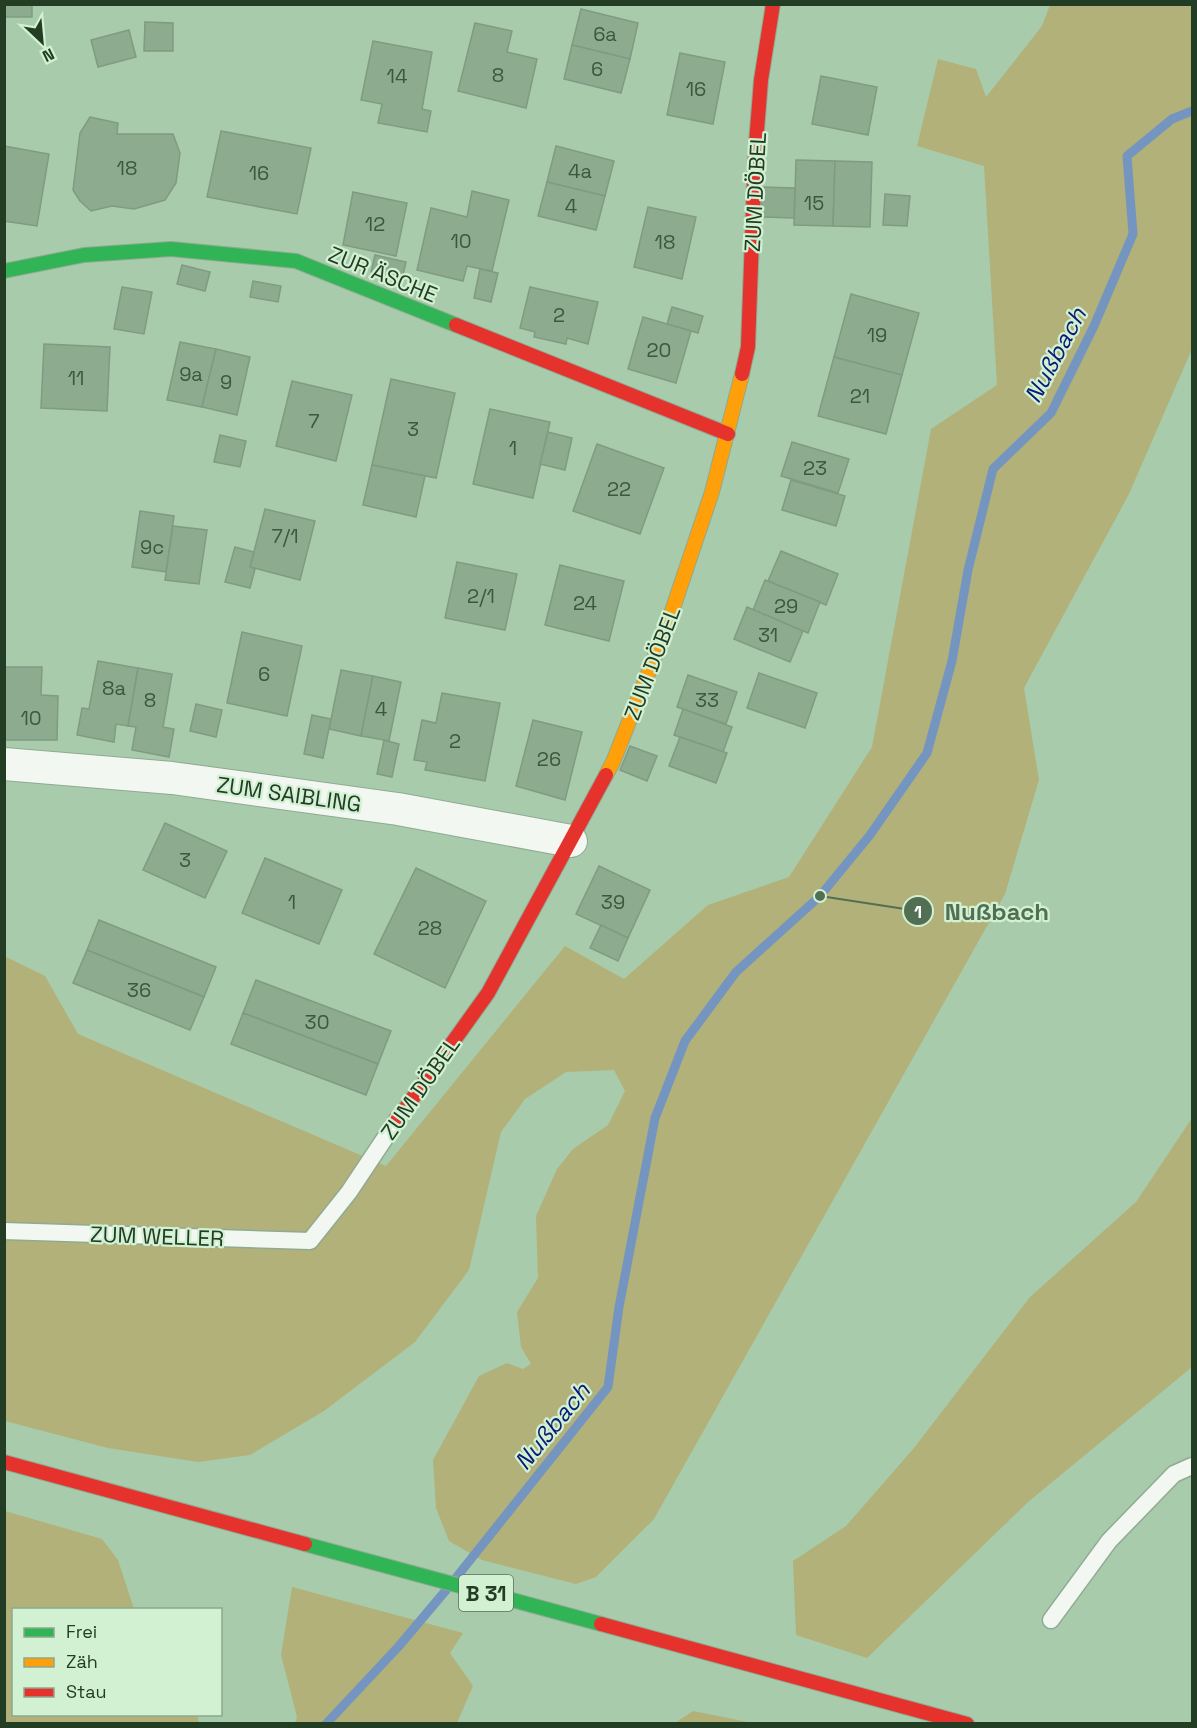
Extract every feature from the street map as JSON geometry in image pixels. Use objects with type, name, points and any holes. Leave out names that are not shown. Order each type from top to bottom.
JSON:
[{"type":"street","name":"ZUM DÖBEL","points":[[397,1120],[488,993],[613,762],[663,637],[712,492],[748,347],[755,155],[761,80],[773,4]]},
{"type":"street","name":"ZUR ÄSCHE","points":[[4,271],[84,255],[171,249],[296,261],[728,434]]},
{"type":"street","name":"ZUM SAIBLING","points":[[4,764],[206,783],[398,809],[571,841]]},
{"type":"street","name":"B 31","points":[[4,1462],[967,1724]]},
{"type":"lane","name":"ZUM DÖBEL","points":[[309,1241],[349,1192],[397,1120]]},
{"type":"lane","name":"ZUM WELLER","points":[[4,1231],[309,1241]]},
{"type":"lane","points":[[1051,1620],[1109,1541],[1174,1474],[1192,1466]]},
{"type":"shaded area","points":[[1050,5],[1192,5],[1192,349],[1129,494],[1024,688],[1039,780],[1005,894],[654,1519],[596,1577],[576,1584],[482,1560],[449,1541],[436,1508],[433,1460],[479,1376],[507,1363],[523,1369],[531,1364],[521,1347],[517,1312],[538,1278],[536,1216],[557,1169],[573,1149],[608,1125],[625,1091],[614,1070],[566,1072],[525,1099],[501,1132],[469,1270],[415,1342],[324,1411],[250,1455],[198,1462],[108,1448],[5,1421],[4,956],[45,976],[78,1034],[386,1166],[565,946],[624,979],[708,905],[789,877],[872,747],[931,429],[997,385],[984,166],[917,146],[938,59],[976,69],[986,97],[1042,26]]},
{"type":"shaded area","points":[[1192,1118],[1192,1367],[1028,1502],[867,1658],[796,1635],[793,1561],[846,1526],[914,1448],[1030,1297],[1136,1202]]},
{"type":"shaded area","points":[[5,1511],[102,1539],[118,1560],[134,1608],[12,1608],[12,1716],[197,1716],[199,1723],[5,1723]]},
{"type":"shaded area","points":[[292,1587],[463,1633],[450,1653],[473,1686],[457,1723],[295,1723],[297,1717],[281,1655]]},
{"type":"shaded area","points":[[693,1711],[753,1723],[675,1723]]},
{"type":"building","points":[[4,4],[32,4],[32,17],[4,17]]},
{"type":"building","points":[[581,9],[638,23],[630,59],[572,45]]},
{"type":"building","points":[[145,22],[173,23],[173,51],[144,51]]},
{"type":"building","points":[[475,23],[512,31],[507,52],[537,59],[526,108],[458,91]]},
{"type":"building","points":[[129,30],[136,57],[98,67],[91,40]]},
{"type":"building","points":[[373,41],[432,52],[422,109],[431,111],[427,132],[378,123],[382,104],[361,100]]},
{"type":"building","points":[[572,45],[630,59],[621,93],[564,79]]},
{"type":"building","points":[[680,53],[725,62],[713,124],[667,115]]},
{"type":"building","points":[[821,76],[877,87],[868,135],[812,124]]},
{"type":"building","points":[[90,117],[118,123],[117,134],[173,134],[180,153],[176,183],[165,200],[134,209],[112,206],[91,211],[80,201],[73,190],[80,133]]},
{"type":"building","points":[[221,131],[311,148],[297,214],[207,197]]},
{"type":"building","points":[[4,146],[49,154],[37,226],[4,221]]},
{"type":"building","points":[[556,146],[614,161],[605,196],[547,182]]},
{"type":"building","points":[[796,160],[835,161],[833,226],[794,225]]},
{"type":"building","points":[[835,161],[872,162],[870,227],[833,226]]},
{"type":"building","points":[[547,182],[605,196],[596,230],[538,216]]},
{"type":"building","points":[[762,187],[795,188],[794,218],[761,217]]},
{"type":"building","points":[[472,191],[509,200],[492,271],[467,266],[463,281],[417,270],[431,208],[467,217]]},
{"type":"building","points":[[353,192],[407,203],[396,256],[343,245]]},
{"type":"building","points":[[885,194],[910,196],[907,226],[883,225]]},
{"type":"building","points":[[648,207],[696,217],[682,279],[634,267]]},
{"type":"building","points":[[375,255],[406,262],[402,279],[371,272]]},
{"type":"building","points":[[182,265],[210,272],[205,291],[177,284]]},
{"type":"building","points":[[480,269],[498,273],[491,302],[474,298]]},
{"type":"building","points":[[253,281],[281,286],[278,302],[250,297]]},
{"type":"building","points":[[122,287],[152,292],[144,334],[114,329]]},
{"type":"building","points":[[530,287],[598,302],[588,344],[567,338],[566,344],[534,337],[535,332],[520,328]]},
{"type":"building","points":[[851,294],[919,313],[902,375],[834,357]]},
{"type":"building","points":[[672,307],[703,316],[698,333],[667,324]]},
{"type":"building","points":[[643,317],[691,331],[676,383],[628,369]]},
{"type":"building","points":[[180,342],[216,349],[202,407],[167,400]]},
{"type":"building","points":[[44,344],[110,347],[107,411],[41,408]]},
{"type":"building","points":[[216,349],[250,357],[237,415],[202,407]]},
{"type":"building","points":[[834,357],[902,375],[886,434],[818,416]]},
{"type":"building","points":[[391,379],[455,393],[436,478],[372,465]]},
{"type":"building","points":[[292,381],[352,395],[336,461],[276,446]]},
{"type":"building","points":[[490,409],[550,422],[533,498],[473,484]]},
{"type":"building","points":[[548,432],[572,438],[565,470],[540,464]]},
{"type":"building","points":[[220,435],[246,441],[240,467],[214,462]]},
{"type":"building","points":[[792,442],[849,459],[838,493],[781,476]]},
{"type":"building","points":[[597,444],[664,468],[640,534],[573,511]]},
{"type":"building","points":[[372,465],[425,476],[416,517],[363,505]]},
{"type":"building","points":[[791,480],[845,496],[836,526],[782,510]]},
{"type":"building","points":[[265,509],[315,521],[300,580],[250,567]]},
{"type":"building","points":[[140,511],[174,516],[166,572],[132,567]]},
{"type":"building","points":[[173,526],[207,530],[199,584],[165,580]]},
{"type":"building","points":[[235,547],[254,552],[250,567],[255,569],[250,588],[225,582]]},
{"type":"building","points":[[781,551],[838,574],[826,605],[768,581]]},
{"type":"building","points":[[457,562],[517,574],[505,630],[445,618]]},
{"type":"building","points":[[560,565],[624,581],[609,641],[545,625]]},
{"type":"building","points":[[765,580],[820,602],[808,633],[753,610]]},
{"type":"building","points":[[747,607],[803,631],[790,662],[734,639]]},
{"type":"building","points":[[242,632],[302,646],[287,716],[227,703]]},
{"type":"building","points":[[98,661],[138,668],[128,726],[116,724],[114,742],[77,735],[82,708],[89,709]]},
{"type":"building","points":[[4,667],[42,667],[41,695],[58,696],[57,740],[4,740]]},
{"type":"building","points":[[138,668],[172,674],[163,727],[174,729],[169,757],[132,750],[136,727],[128,726]]},
{"type":"building","points":[[341,670],[373,676],[361,736],[329,729]]},
{"type":"building","points":[[759,673],[817,693],[805,728],[747,708]]},
{"type":"building","points":[[688,675],[737,692],[726,724],[677,707]]},
{"type":"building","points":[[373,676],[401,682],[389,741],[361,736]]},
{"type":"building","points":[[442,693],[500,703],[485,781],[425,770],[427,762],[414,760],[422,720],[436,723]]},
{"type":"building","points":[[196,704],[222,710],[216,737],[190,731]]},
{"type":"building","points":[[683,709],[732,727],[723,752],[674,735]]},
{"type":"building","points":[[312,715],[331,719],[323,758],[304,754]]},
{"type":"building","points":[[533,720],[582,732],[565,800],[516,786]]},
{"type":"building","points":[[680,737],[727,753],[716,783],[669,766]]},
{"type":"building","points":[[384,740],[399,744],[392,777],[377,774]]},
{"type":"building","points":[[630,746],[657,756],[647,781],[620,770]]},
{"type":"building","points":[[165,823],[227,851],[205,898],[143,870]]},
{"type":"building","points":[[265,858],[342,890],[319,944],[242,913]]},
{"type":"building","points":[[599,866],[650,890],[628,938],[576,914]]},
{"type":"building","points":[[416,868],[486,901],[445,988],[374,954]]},
{"type":"building","points":[[99,920],[216,967],[204,997],[87,950]]},
{"type":"building","points":[[601,925],[628,938],[618,961],[590,948]]},
{"type":"building","points":[[87,950],[204,997],[190,1030],[73,983]]},
{"type":"building","points":[[256,980],[391,1031],[378,1064],[243,1013]]},
{"type":"building","points":[[243,1013],[378,1064],[366,1095],[231,1044]]},
{"type":"waterway","name":"Nußbach","points":[[455,1579],[608,1387],[619,1307],[655,1118],[685,1041],[736,972],[820,896],[870,835],[927,753],[952,661],[968,570],[993,469],[1051,413],[1094,326],[1133,234],[1127,156],[1172,119],[1192,111]]},
{"type":"waterway","name":"Nußbach","points":[[326,1724],[399,1646],[447,1589]]},
{"type":"traffic: fast","points":[[4,271],[84,255],[171,249],[296,261],[456,325]]},
{"type":"traffic: fast","points":[[305,1544],[601,1624]]},
{"type":"traffic: slow","points":[[606,775],[667,626],[712,492],[742,374]]},
{"type":"traffic: jam","points":[[742,374],[748,347],[755,155],[761,80],[773,4]]},
{"type":"traffic: jam","points":[[456,325],[728,434]]},
{"type":"traffic: jam","points":[[397,1120],[488,993],[606,775]]},
{"type":"traffic: jam","points":[[4,1462],[305,1544]]},
{"type":"traffic: jam","points":[[601,1624],[967,1724]]},
{"type":"place","name":"Nußbach","points":[[820,896]]}]
